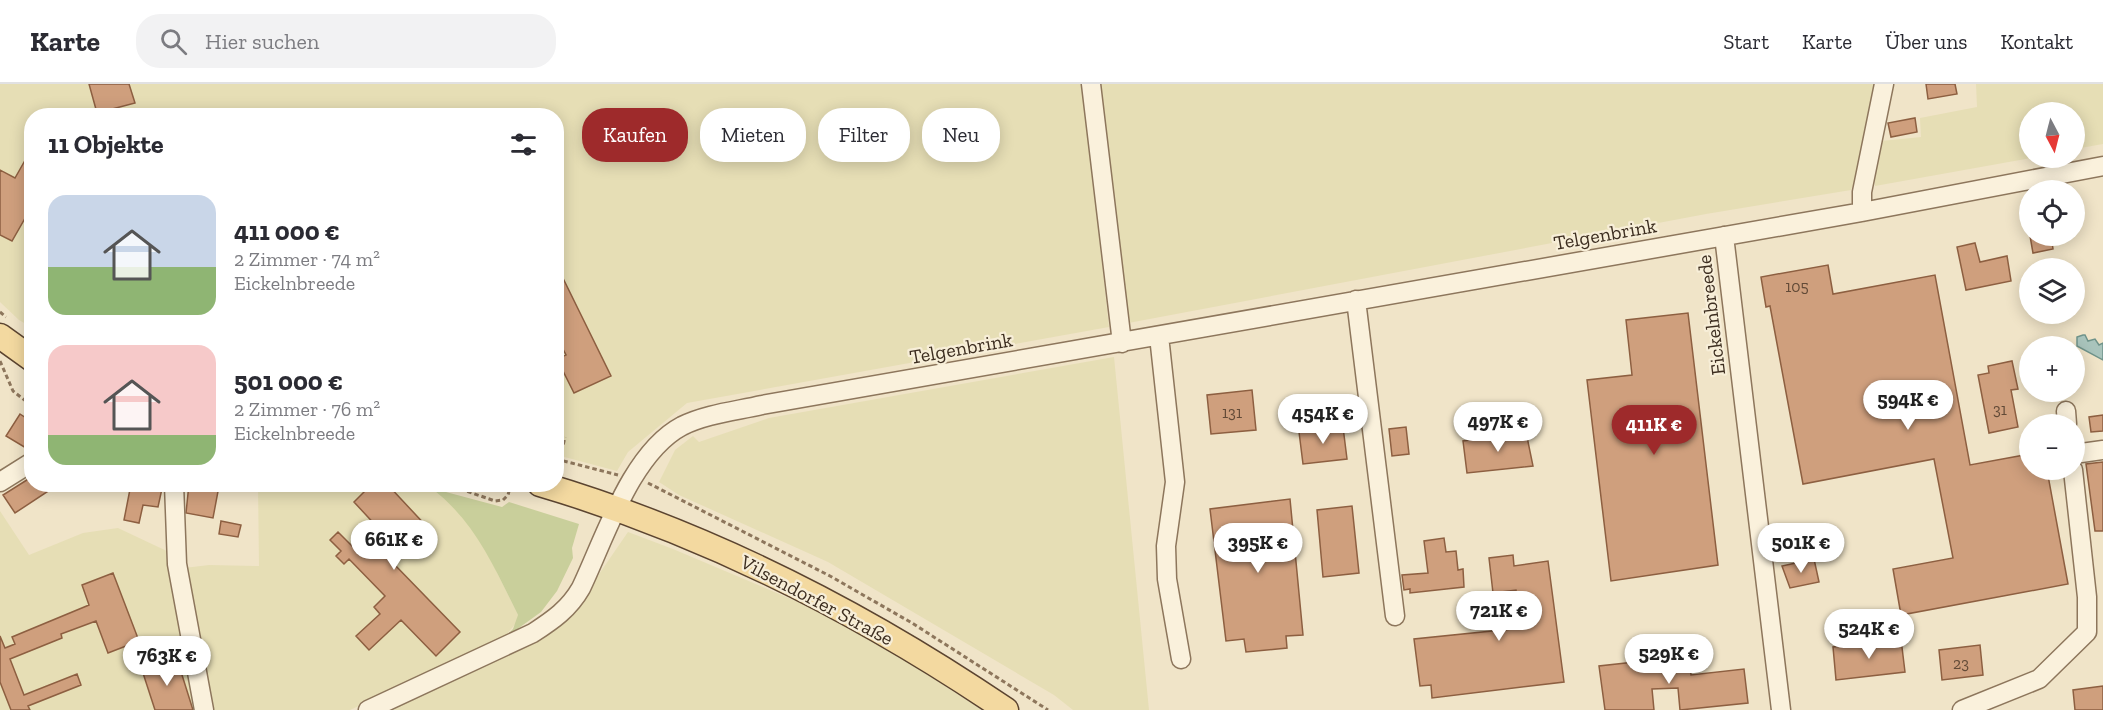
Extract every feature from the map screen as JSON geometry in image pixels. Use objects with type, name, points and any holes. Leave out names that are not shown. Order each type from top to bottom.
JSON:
[{"type":"main road","points":[[0,336],[24,353]]},
{"type":"main road","name":"Vilsendorfer Straße","points":[[564,492],[708,544],[798,587],[969,684],[1006,710]]},
{"type":"street","points":[[1091,84],[1122,343]]},
{"type":"street","points":[[1862,212],[1862,192],[1884,84]]},
{"type":"street","name":"Telgenbrink","points":[[618,510],[648,454],[674,431],[697,420],[762,405],[1862,212],[2103,166]]},
{"type":"street","name":"Eickelnbreede","points":[[1724,236],[1781,710]]},
{"type":"street","points":[[1356,300],[1395,616]]},
{"type":"street","points":[[1159,336],[1175,482],[1166,546],[1167,579],[1181,659]]},
{"type":"street","points":[[2085,452],[2103,450]]},
{"type":"street","points":[[0,482],[24,467]]},
{"type":"street","points":[[1962,710],[2039,679],[2087,632],[2087,597],[2074,480]]},
{"type":"street","points":[[174,492],[177,564],[204,710]]},
{"type":"street","points":[[368,710],[533,633],[558,617],[571,605],[581,588],[618,510]]},
{"type":"path","points":[[0,361],[13,391],[24,400]]},
{"type":"path","points":[[564,461],[612,474]]},
{"type":"path","points":[[469,492],[495,501],[503,500],[509,492]]},
{"type":"shaded area","points":[[0,84],[1082,84],[1109,327],[687,403],[628,452],[617,471],[564,457],[564,108],[24,108],[24,323],[0,302]]},
{"type":"shaded area","points":[[1095,84],[1879,84],[1866,152],[1851,190],[1706,214],[1123,324]]},
{"type":"shaded area","points":[[1976,84],[2103,84],[2103,144],[2085,147],[2085,102],[2019,102],[2019,160],[1875,186],[1874,177],[1881,141],[1921,137],[1920,118],[1977,107]]},
{"type":"shaded area","points":[[1114,357],[1149,710],[1073,710],[1054,695],[828,562],[679,495],[659,482],[675,450],[693,436],[699,442],[769,418]]},
{"type":"shaded area","points":[[258,492],[436,492],[452,504],[482,542],[518,615],[517,622],[502,640],[350,710],[210,710],[184,568],[209,565],[259,566]]},
{"type":"shaded area","points":[[0,511],[29,555],[83,533],[118,528],[171,553],[199,710],[0,710]]},
{"type":"shaded area","points":[[628,532],[824,613],[908,662],[982,710],[380,710],[555,630],[575,609]]},
{"type":"green space","points":[[436,492],[446,492],[502,507],[509,502],[579,524],[572,548],[573,558],[557,591],[541,612],[502,640],[513,629],[518,615],[492,562],[472,530]]},
{"type":"water","points":[[2085,335],[2088,341],[2095,339],[2099,345],[2103,343],[2103,360],[2085,350],[2085,336],[2080,336]]},
{"type":"building","points":[[89,84],[129,84],[135,103],[116,108],[96,108]]},
{"type":"building","points":[[1926,84],[1955,84],[1957,94],[1928,99]]},
{"type":"building","points":[[1915,118],[1917,132],[1891,137],[1888,123]]},
{"type":"building","points":[[24,162],[24,220],[12,241],[0,235],[0,170],[15,178]]},
{"type":"building","points":[[1975,243],[1980,262],[2007,256],[2011,281],[1966,290],[1957,247]]},
{"type":"building","points":[[2032,246],[2053,246],[2053,249],[2033,253]]},
{"type":"building","points":[[1828,265],[1833,294],[1935,275],[1970,465],[2019,456],[2019,480],[2049,480],[2068,584],[1901,615],[1893,569],[1953,558],[1934,459],[1803,484],[1770,306],[1766,307],[1761,277]]},
{"type":"building","points":[[564,280],[611,376],[574,393],[564,373],[564,356],[566,355],[564,351]]},
{"type":"building","points":[[1688,313],[1718,565],[1611,581],[1587,380],[1632,375],[1626,320]]},
{"type":"building","points":[[2012,361],[2018,389],[2011,390],[2018,427],[1989,433],[1978,375],[1989,373],[1988,366]]},
{"type":"building","points":[[1252,390],[1256,430],[1211,434],[1207,395]]},
{"type":"building","points":[[20,414],[24,417],[24,447],[6,436]]},
{"type":"building","points":[[2103,415],[2103,431],[2091,432],[2089,417]]},
{"type":"building","points":[[1343,427],[1347,459],[1303,464],[1299,432]]},
{"type":"building","points":[[1406,427],[1409,454],[1392,456],[1389,429]]},
{"type":"building","points":[[1526,432],[1533,466],[1467,473],[1463,441]]},
{"type":"building","points":[[2103,462],[2103,531],[2095,531],[2086,464]]},
{"type":"building","points":[[24,482],[24,492],[47,492],[15,513],[3,495]]},
{"type":"building","points":[[129,492],[161,492],[158,507],[143,505],[139,523],[124,520]]},
{"type":"building","points":[[188,492],[218,492],[213,518],[186,513]]},
{"type":"building","points":[[364,492],[394,492],[429,529],[393,563],[460,632],[436,656],[401,620],[369,650],[356,636],[380,614],[374,607],[385,596],[349,559],[344,564],[336,556],[341,551],[330,540],[338,532],[357,551],[379,529],[354,502]]},
{"type":"building","points":[[1290,499],[1303,635],[1286,636],[1287,648],[1246,652],[1244,639],[1226,641],[1210,509]]},
{"type":"building","points":[[1352,506],[1359,573],[1323,577],[1317,510]]},
{"type":"building","points":[[221,521],[241,525],[238,537],[219,534]]},
{"type":"building","points":[[1444,538],[1446,552],[1456,551],[1458,570],[1463,569],[1464,587],[1410,593],[1410,589],[1404,590],[1402,575],[1428,573],[1424,541]]},
{"type":"building","points":[[1513,555],[1514,566],[1548,561],[1564,682],[1432,698],[1431,685],[1420,686],[1414,639],[1521,628],[1516,590],[1493,593],[1489,558]]},
{"type":"building","points":[[1814,559],[1819,582],[1790,588],[1782,566]]},
{"type":"building","points":[[113,573],[139,641],[108,653],[96,621],[61,634],[62,638],[10,659],[24,695],[77,674],[81,685],[28,706],[30,710],[11,710],[0,682],[0,636],[5,648],[15,644],[12,637],[89,605],[82,585]]},
{"type":"building","points":[[1901,639],[1905,672],[1836,680],[1833,647]]},
{"type":"building","points":[[1980,645],[1983,675],[1942,680],[1939,650]]},
{"type":"building","points":[[1689,656],[1691,675],[1744,669],[1748,703],[1680,710],[1678,688],[1652,689],[1654,710],[1605,710],[1599,666]]},
{"type":"building","points":[[177,659],[193,710],[155,710],[142,670]]},
{"type":"building","points":[[2103,686],[2103,710],[2075,710],[2073,690]]}]
